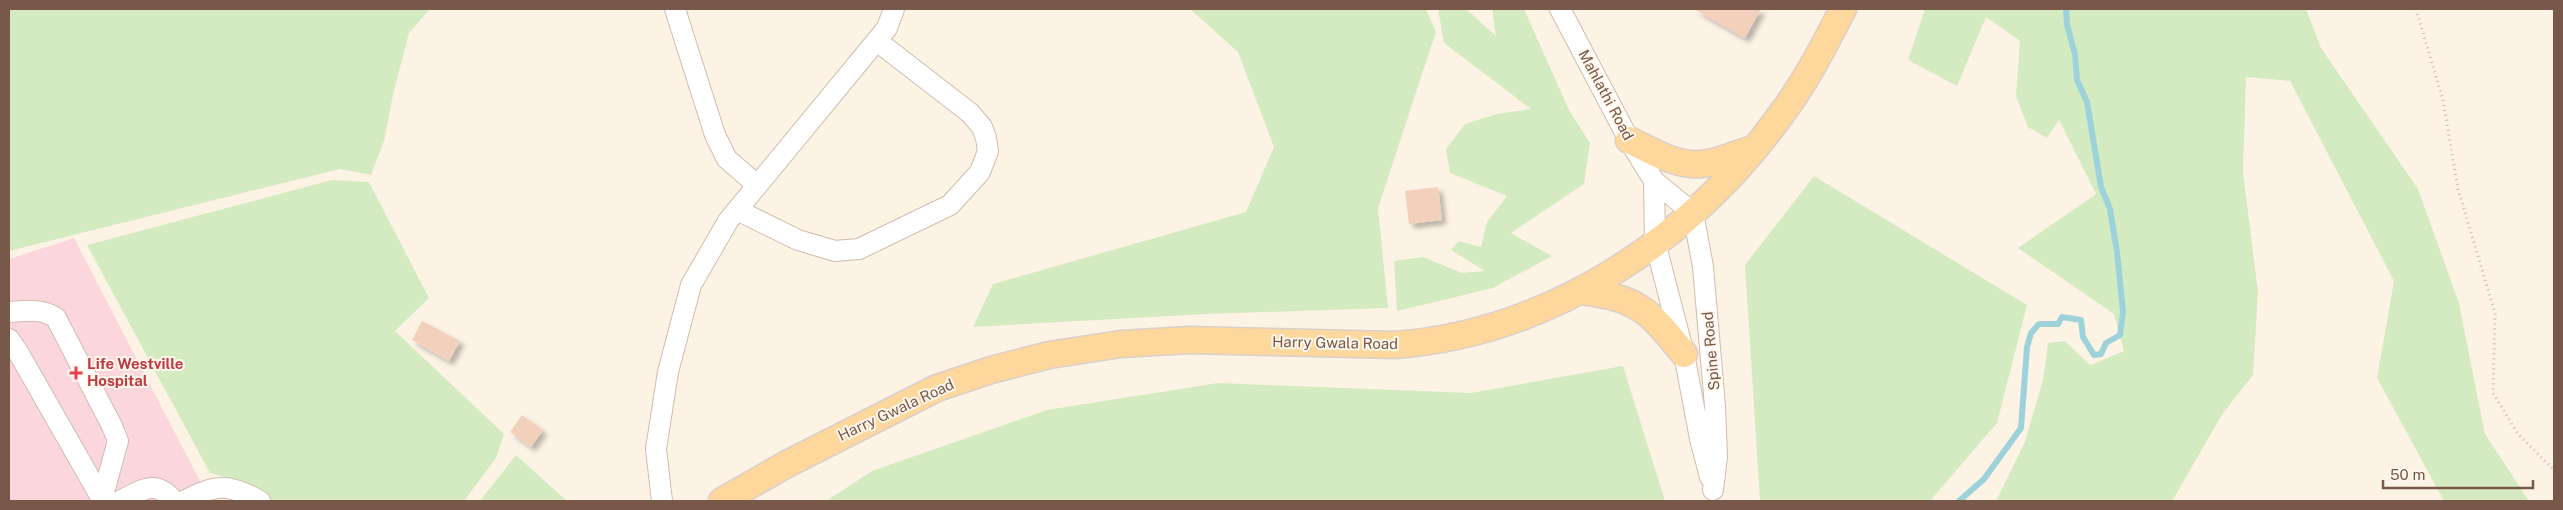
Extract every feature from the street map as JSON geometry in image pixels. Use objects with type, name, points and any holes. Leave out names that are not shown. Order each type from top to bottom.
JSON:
[{"type":"main road","name":"Harry Gwala Road","points":[[722,501],[787,464],[937,388],[991,370],[1048,355],[1121,344],[1188,340],[1396,344],[1425,342],[1463,336],[1549,307],[1617,270],[1693,213],[1727,181],[1780,116],[1815,63],[1843,9]]},
{"type":"main road","points":[[1629,140],[1673,161],[1692,165],[1708,163],[1755,148]]},
{"type":"main road","points":[[1580,291],[1610,295],[1629,301],[1643,309],[1655,319],[1684,354]]},
{"type":"street","points":[[675,9],[714,135],[727,159],[757,185]]},
{"type":"street","points":[[662,501],[656,449],[668,372],[691,285],[728,221],[877,41],[887,28],[894,9]]},
{"type":"street","name":"Mahlathi Road","points":[[1560,9],[1629,140],[1654,180],[1693,213]]},
{"type":"street","points":[[737,210],[798,240],[835,251],[859,249],[950,205],[980,172],[988,151],[982,127],[970,113],[877,41]]},
{"type":"street","points":[[1654,180],[1655,242]]},
{"type":"street","name":"Spine Road","points":[[1693,213],[1703,267],[1715,406],[1717,457],[1714,496]]},
{"type":"street","name":"Spine Road","points":[[1655,242],[1684,354],[1700,439],[1714,496]]},
{"type":"street","points":[[9,312],[46,312],[56,318],[118,441],[109,501]]},
{"type":"street","points":[[9,339],[109,501]]},
{"type":"street","points":[[184,501],[203,490],[219,486],[239,490],[260,501]]},
{"type":"street","points":[[109,501],[144,489],[158,488],[166,491],[174,501]]},
{"type":"path","points":[[2416,9],[2443,100],[2458,189],[2495,313],[2493,394],[2518,434],[2554,470]]},
{"type":"shaded area","name":"Life Westville Hospital","points":[[74,238],[211,501],[9,501],[9,259]]},
{"type":"green space","points":[[9,9],[430,9],[409,33],[393,95],[384,141],[371,175],[340,169],[9,251]]},
{"type":"green space","points":[[1190,9],[1426,9],[1436,32],[1378,208],[1388,308],[1206,314],[973,327],[993,284],[1246,212],[1274,147],[1238,52]]},
{"type":"green space","points":[[1438,9],[1466,9],[1496,36],[1492,9],[1524,9],[1569,110],[1590,143],[1584,184],[1511,233],[1552,256],[1493,288],[1397,311],[1394,261],[1423,257],[1462,273],[1485,271],[1451,250],[1459,241],[1481,247],[1487,222],[1507,196],[1450,173],[1446,149],[1465,124],[1497,114],[1531,109],[1444,43]]},
{"type":"green space","points":[[1925,9],[2306,9],[2321,48],[2418,189],[2459,303],[2485,434],[2529,501],[2444,501],[2377,378],[2394,281],[2290,81],[2246,77],[2243,172],[2258,292],[2253,375],[2223,413],[2172,501],[1996,501],[2025,442],[2043,380],[2048,343],[2065,341],[2090,365],[2124,351],[2114,314],[2018,248],[2096,194],[2059,120],[2047,138],[2028,127],[2016,96],[2020,41],[1986,17],[1957,86],[1908,60]]},
{"type":"green space","points":[[1814,176],[2027,305],[1997,423],[1930,501],[1760,501],[1745,265]]},
{"type":"green space","points":[[332,180],[369,182],[429,298],[395,331],[504,434],[496,458],[464,501],[271,501],[249,484],[210,473],[87,245]]},
{"type":"green space","points":[[1623,366],[1665,501],[826,501],[872,471],[1047,410],[1218,383],[1471,393]]},
{"type":"green space","points":[[516,455],[567,501],[480,501]]},
{"type":"building","points":[[1694,9],[1761,9],[1745,38]]},
{"type":"building","points":[[1438,187],[1442,220],[1409,224],[1405,191]]},
{"type":"building","points":[[422,321],[460,341],[449,361],[412,340]]},
{"type":"building","points":[[522,415],[543,430],[531,447],[510,432]]},
{"type":"waterway","points":[[1959,501],[1984,479],[2021,428],[2027,347],[2031,333],[2039,324],[2058,324],[2062,317],[2081,320],[2083,337],[2094,355],[2101,354],[2106,343],[2120,335],[2123,312],[2117,252],[2110,209],[2101,187],[2087,102],[2077,80],[2075,54],[2067,25],[2066,9]]},
{"type":"place","name":"Life Westville Hospital","points":[[76,373]]}]
